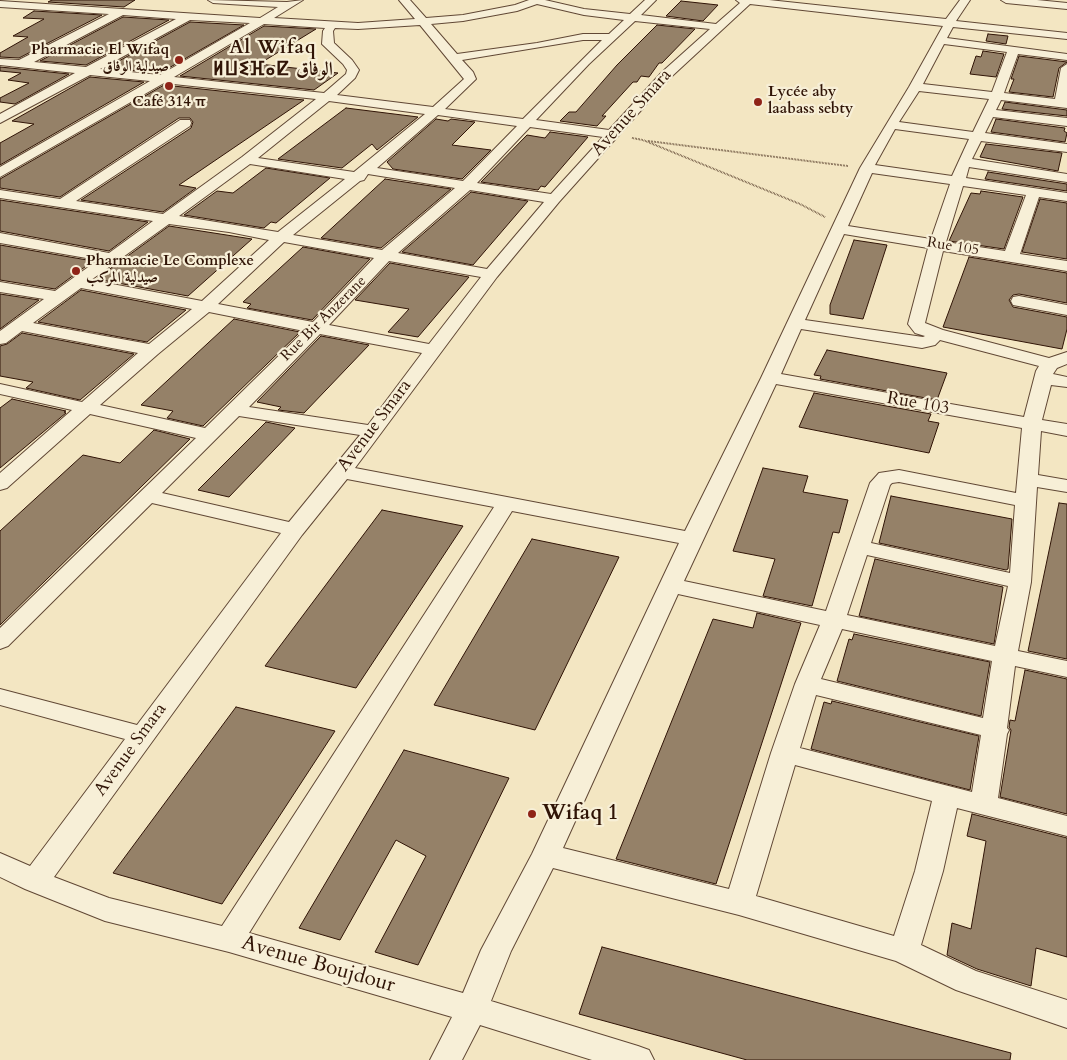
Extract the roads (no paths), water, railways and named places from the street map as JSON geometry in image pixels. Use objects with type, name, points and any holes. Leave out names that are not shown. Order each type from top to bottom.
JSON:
[{"type":"street","points":[[31,6],[43,0]]},
{"type":"street","points":[[0,74],[146,0]]},
{"type":"street","points":[[213,0],[294,2]]},
{"type":"street","points":[[3,478],[88,408],[152,350],[204,308],[281,237],[437,111],[470,79],[469,75],[452,58],[404,0]]},
{"type":"street","points":[[0,4],[262,22],[384,25],[422,23],[517,8],[538,0],[572,10],[717,27]]},
{"type":"street","name":"Rue Bir Anzerane","points":[[0,641],[235,410],[385,256],[466,186],[611,37],[650,0]]},
{"type":"street","points":[[745,0],[951,19],[1067,26]]},
{"type":"street","name":"Avenue Smara","points":[[35,881],[294,530],[342,472],[491,274],[610,134],[666,75],[745,0]]},
{"type":"street","points":[[797,0],[951,19],[1067,36]]},
{"type":"street","points":[[446,1060],[472,1009],[496,950],[546,855],[867,168],[891,124],[915,87],[951,19],[965,0]]},
{"type":"street","points":[[1006,0],[1067,6]]},
{"type":"street","points":[[0,173],[294,2]]},
{"type":"street","points":[[495,2],[517,8]]},
{"type":"street","points":[[2,117],[189,16]]},
{"type":"street","points":[[7,333],[247,160],[351,75],[353,70],[348,62],[328,44],[328,31],[332,25]]},
{"type":"street","points":[[452,58],[537,46],[583,37],[611,37]]},
{"type":"street","points":[[940,40],[1067,57]]},
{"type":"street","points":[[1014,50],[998,96],[964,162],[937,245],[916,324],[921,330],[1054,366],[1067,382]]},
{"type":"street","points":[[0,62],[327,96],[610,134]]},
{"type":"street","points":[[915,87],[1064,104],[1067,68]]},
{"type":"street","points":[[990,113],[1067,122]]},
{"type":"street","points":[[62,204],[185,123]]},
{"type":"street","points":[[891,124],[1067,148]]},
{"type":"street","points":[[247,160],[466,186],[554,199]]},
{"type":"street","points":[[964,162],[1067,178]]},
{"type":"street","points":[[867,168],[1067,197]]},
{"type":"street","points":[[1011,256],[1034,192]]},
{"type":"street","points":[[0,194],[165,218],[491,274]]},
{"type":"street","name":"Rue 105","points":[[839,229],[1067,266]]},
{"type":"street","points":[[0,238],[112,258]]},
{"type":"street","points":[[78,283],[434,350]]},
{"type":"street","points":[[0,287],[59,297]]},
{"type":"street","points":[[1019,303],[1067,310]]},
{"type":"street","points":[[794,323],[922,343],[929,341],[937,334]]},
{"type":"street","points":[[7,333],[152,350]]},
{"type":"street","points":[[984,803],[996,730],[1005,655],[1020,582],[1032,423],[1054,366]]},
{"type":"street","name":"Rue 103","points":[[770,378],[1067,430]]},
{"type":"street","points":[[0,389],[209,435]]},
{"type":"street","points":[[235,410],[371,431]]},
{"type":"street","points":[[342,472],[692,539]]},
{"type":"street","points":[[739,903],[806,684],[834,620],[876,490],[880,483],[886,477],[899,476],[1026,501]]},
{"type":"street","points":[[1027,479],[1067,486]]},
{"type":"street","points":[[147,496],[294,530]]},
{"type":"street","points":[[229,940],[507,503]]},
{"type":"street","points":[[859,547],[1020,582]]},
{"type":"street","points":[[672,586],[1067,669]]},
{"type":"street","points":[[806,684],[996,730]]},
{"type":"street","points":[[0,697],[142,735]]},
{"type":"street","points":[[784,753],[984,803],[1067,826]]},
{"type":"street","points":[[904,951],[929,871],[947,794]]},
{"type":"street","points":[[546,855],[739,903],[904,951],[967,980],[1067,1014]]},
{"type":"street","name":"Avenue Boujdour","points":[[0,864],[35,881],[105,909],[229,940],[472,1009],[638,1060]]},
{"type":"place","name":"Pharmacie El Wifaq صيدلية الوفاق","points":[[179,60]]},
{"type":"place","name":"Café 314 π","points":[[169,86]]},
{"type":"place","name":"Lycée aby laabass sebty","points":[[758,102]]},
{"type":"place","name":"Pharmacie Le Complexe صيدلية المركب","points":[[76,271]]},
{"type":"place","name":"Wifaq 1","points":[[532,814]]},
{"type":"district","name":"Al Wifaq ⵍⵡⵉⴼⴰⵇ الوفاق","points":[[273,60]]}]
